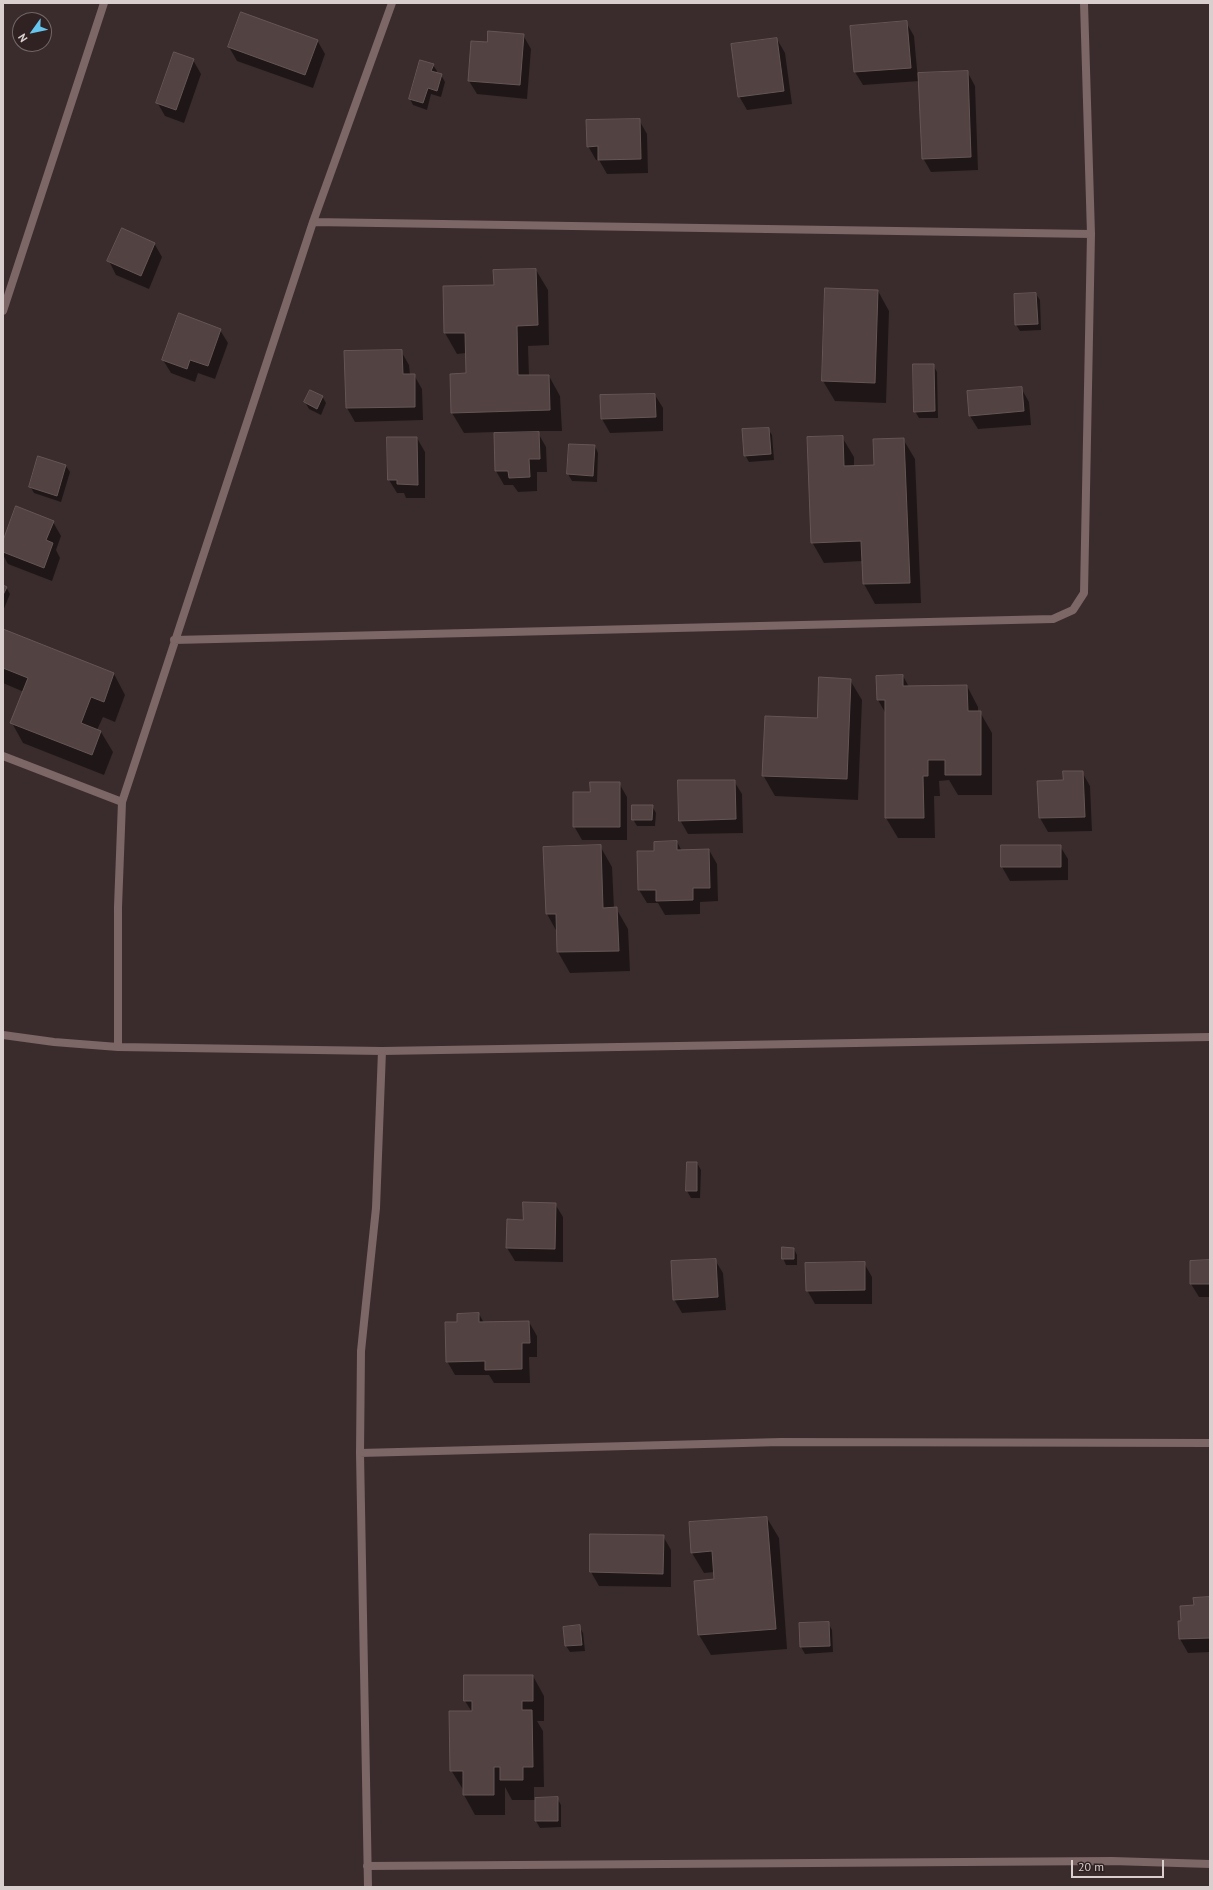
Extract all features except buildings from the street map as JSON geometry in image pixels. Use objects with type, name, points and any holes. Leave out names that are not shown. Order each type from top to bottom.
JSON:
[{"type":"street","points":[[3,311],[104,3]]},
{"type":"street","points":[[118,1047],[118,907],[122,802],[174,640],[313,222],[392,3]]},
{"type":"street","points":[[174,640],[1053,619],[1063,616],[1072,610],[1084,593],[1091,234],[1084,3]]},
{"type":"street","points":[[313,222],[1091,234]]},
{"type":"street","points":[[3,756],[122,802]]},
{"type":"street","points":[[3,1035],[54,1042],[118,1047],[382,1051],[1210,1037]]},
{"type":"street","points":[[368,1887],[360,1453],[361,1351],[376,1208],[382,1051]]},
{"type":"street","points":[[360,1453],[781,1442],[1210,1443]]},
{"type":"street","points":[[367,1866],[1112,1861],[1210,1864]]}]
